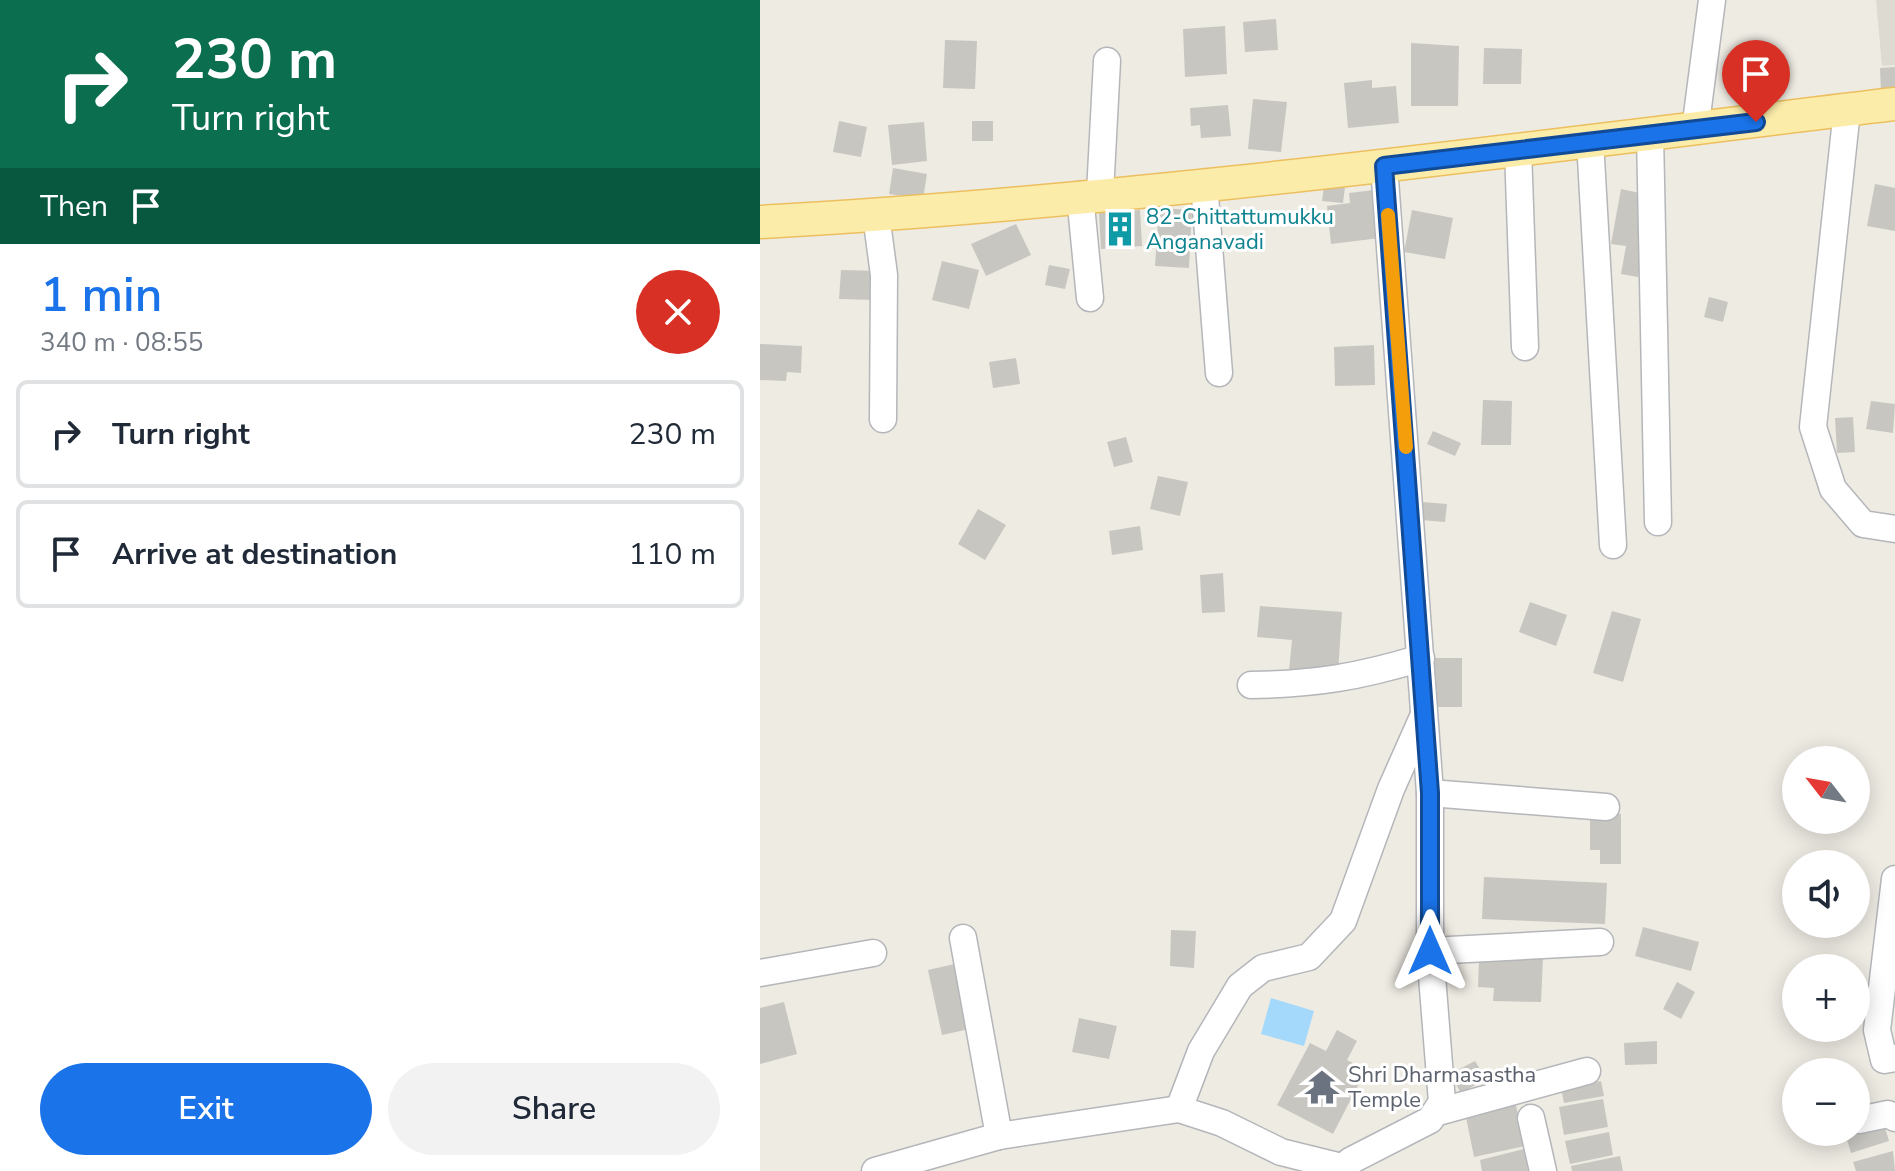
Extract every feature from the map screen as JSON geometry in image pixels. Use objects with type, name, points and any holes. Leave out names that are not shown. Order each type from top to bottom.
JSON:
[{"type":"main road","points":[[760,222],[876,215],[1384,166],[1895,104]]},
{"type":"street","points":[[1695,130],[1712,0]]},
{"type":"street","points":[[1090,298],[1090,194],[1107,61]]},
{"type":"street","points":[[1847,110],[1813,427],[1833,489],[1863,524],[1895,529]]},
{"type":"street","points":[[1650,134],[1658,522]]},
{"type":"street","points":[[1590,141],[1613,545]]},
{"type":"street","points":[[1518,150],[1525,347]]},
{"type":"street","points":[[1384,166],[1430,793],[1430,951],[1442,1093],[1438,1112]]},
{"type":"street","points":[[1204,183],[1219,373]]},
{"type":"street","points":[[876,215],[884,275],[883,419]]},
{"type":"street","points":[[1251,685],[1309,684],[1360,677],[1421,658]]},
{"type":"street","points":[[1179,1109],[1201,1051],[1240,986],[1263,968],[1309,957],[1343,921],[1391,789],[1424,714]]},
{"type":"street","points":[[1430,793],[1606,807]]},
{"type":"street","points":[[1895,879],[1877,1030],[1884,1060],[1895,1058]]},
{"type":"street","points":[[963,938],[999,1136]]},
{"type":"street","points":[[1430,951],[1600,942]]},
{"type":"street","points":[[760,973],[873,953]]},
{"type":"street","points":[[875,1171],[999,1136],[1179,1109],[1222,1123],[1281,1152],[1346,1170],[1350,1161],[1430,1120],[1438,1112],[1587,1071]]},
{"type":"street","points":[[1870,1118],[1888,1114],[1895,1118]]},
{"type":"street","points":[[1531,1118],[1543,1171]]},
{"type":"shaded area","points":[[1876,0],[1895,0],[1895,65],[1882,66]]},
{"type":"water","points":[[1271,998],[1314,1011],[1304,1046],[1261,1034]]},
{"type":"building","points":[[1276,19],[1278,50],[1245,52],[1243,22]]},
{"type":"building","points":[[1225,26],[1227,74],[1185,77],[1183,29]]},
{"type":"building","points":[[945,40],[977,41],[975,89],[943,88]]},
{"type":"building","points":[[1411,43],[1459,46],[1458,106],[1411,106]]},
{"type":"building","points":[[1484,48],[1522,49],[1521,84],[1483,84]]},
{"type":"building","points":[[1895,67],[1895,91],[1881,92],[1880,68]]},
{"type":"building","points":[[1372,80],[1372,88],[1396,86],[1399,123],[1348,128],[1344,83]]},
{"type":"building","points":[[1253,99],[1287,102],[1281,152],[1248,149]]},
{"type":"building","points":[[1228,105],[1231,136],[1201,138],[1200,125],[1191,126],[1190,108]]},
{"type":"building","points":[[839,121],[867,127],[861,157],[833,152]]},
{"type":"building","points":[[972,121],[993,121],[993,141],[972,141]]},
{"type":"building","points":[[924,122],[927,161],[892,165],[888,125]]},
{"type":"building","points":[[893,168],[927,174],[923,199],[889,194]]},
{"type":"building","points":[[1875,184],[1895,188],[1895,231],[1867,226]]},
{"type":"building","points":[[1324,185],[1345,187],[1343,203],[1322,201]]},
{"type":"building","points":[[1621,189],[1654,196],[1638,277],[1621,274],[1626,246],[1611,244]]},
{"type":"building","points":[[1374,190],[1380,238],[1331,244],[1327,206],[1350,203],[1349,193]]},
{"type":"building","points":[[1159,208],[1192,210],[1189,268],[1155,266]]},
{"type":"building","name":"82-Chittattumukku Anganavadi","points":[[1140,210],[1142,246],[1101,249],[1099,213]]},
{"type":"building","points":[[1412,210],[1453,218],[1445,259],[1404,252]]},
{"type":"building","points":[[1016,224],[1031,255],[986,276],[971,244]]},
{"type":"building","points":[[942,261],[979,270],[969,309],[932,300]]},
{"type":"building","points":[[1049,265],[1070,269],[1065,289],[1045,285]]},
{"type":"building","points":[[841,270],[877,271],[876,300],[839,299]]},
{"type":"building","points":[[1709,297],[1728,302],[1723,322],[1704,317]]},
{"type":"building","points":[[760,344],[802,346],[801,373],[787,372],[786,381],[760,380]]},
{"type":"building","points":[[1374,345],[1375,385],[1335,386],[1334,347]]},
{"type":"building","points":[[1016,358],[1020,384],[993,388],[989,362]]},
{"type":"building","points":[[1483,400],[1512,401],[1511,445],[1481,445]]},
{"type":"building","points":[[1871,401],[1895,404],[1893,433],[1866,429]]},
{"type":"building","points":[[1853,417],[1855,452],[1837,453],[1835,418]]},
{"type":"building","points":[[1433,431],[1461,443],[1455,456],[1427,444]]},
{"type":"building","points":[[1126,437],[1133,462],[1114,467],[1107,442]]},
{"type":"building","points":[[1158,476],[1188,482],[1180,516],[1150,509]]},
{"type":"building","points":[[1422,502],[1447,504],[1445,522],[1421,520]]},
{"type":"building","points":[[978,509],[1006,525],[985,560],[958,544]]},
{"type":"building","points":[[1140,526],[1143,550],[1112,555],[1109,531]]},
{"type":"building","points":[[1223,573],[1225,612],[1202,613],[1200,575]]},
{"type":"building","points":[[1530,602],[1567,615],[1556,646],[1519,632]]},
{"type":"building","points":[[1260,606],[1342,612],[1338,673],[1289,670],[1292,640],[1257,637]]},
{"type":"building","points":[[1612,611],[1641,619],[1623,682],[1593,673]]},
{"type":"building","points":[[1426,658],[1462,658],[1462,707],[1425,707]]},
{"type":"building","points":[[1590,814],[1621,814],[1621,864],[1600,864],[1600,850],[1590,850]]},
{"type":"building","points":[[1484,877],[1607,883],[1605,924],[1482,919]]},
{"type":"building","points":[[1643,927],[1699,942],[1691,971],[1635,956]]},
{"type":"building","points":[[1171,930],[1196,931],[1194,968],[1170,966]]},
{"type":"building","points":[[1479,957],[1543,958],[1541,1002],[1493,1001],[1494,988],[1478,987]]},
{"type":"building","points":[[959,963],[974,1028],[942,1035],[928,970]]},
{"type":"building","points":[[1677,982],[1695,992],[1681,1019],[1663,1009]]},
{"type":"building","points":[[784,1002],[797,1054],[760,1064],[760,1008]]},
{"type":"building","points":[[1079,1018],[1117,1026],[1109,1059],[1072,1052]]},
{"type":"building","name":"Shri Dharmasastha Temple","points":[[1337,1030],[1357,1041],[1347,1060],[1366,1070],[1333,1134],[1277,1105],[1310,1043],[1326,1051]]},
{"type":"building","points":[[1657,1041],[1657,1064],[1625,1065],[1624,1043]]},
{"type":"building","points":[[1475,1061],[1486,1079],[1461,1093],[1450,1074]]},
{"type":"building","points":[[1601,1081],[1604,1096],[1564,1103],[1561,1088]]},
{"type":"building","points":[[1603,1099],[1608,1127],[1564,1135],[1559,1107]]},
{"type":"building","points":[[1515,1101],[1525,1146],[1474,1157],[1465,1112]]},
{"type":"building","points":[[1883,1121],[1889,1141],[1851,1153],[1849,1146],[1870,1146],[1870,1125]]},
{"type":"building","points":[[1609,1132],[1613,1155],[1570,1164],[1565,1141]]},
{"type":"building","points":[[1528,1148],[1534,1171],[1482,1171],[1480,1160]]},
{"type":"building","points":[[1893,1151],[1895,1171],[1856,1171],[1853,1162]]},
{"type":"building","points":[[1620,1156],[1623,1171],[1572,1171],[1571,1166]]},
{"type":"slow traffic","points":[[1388,215],[1406,447]]},
{"type":"place","name":"82-Chittattumukku Anganavadi","points":[[1120,229]]},
{"type":"place","name":"Shri Dharmasastha Temple","points":[[1322,1087]]},
{"type":"route","points":[[1430,951],[1430,793],[1384,166],[1756,122]]}]
